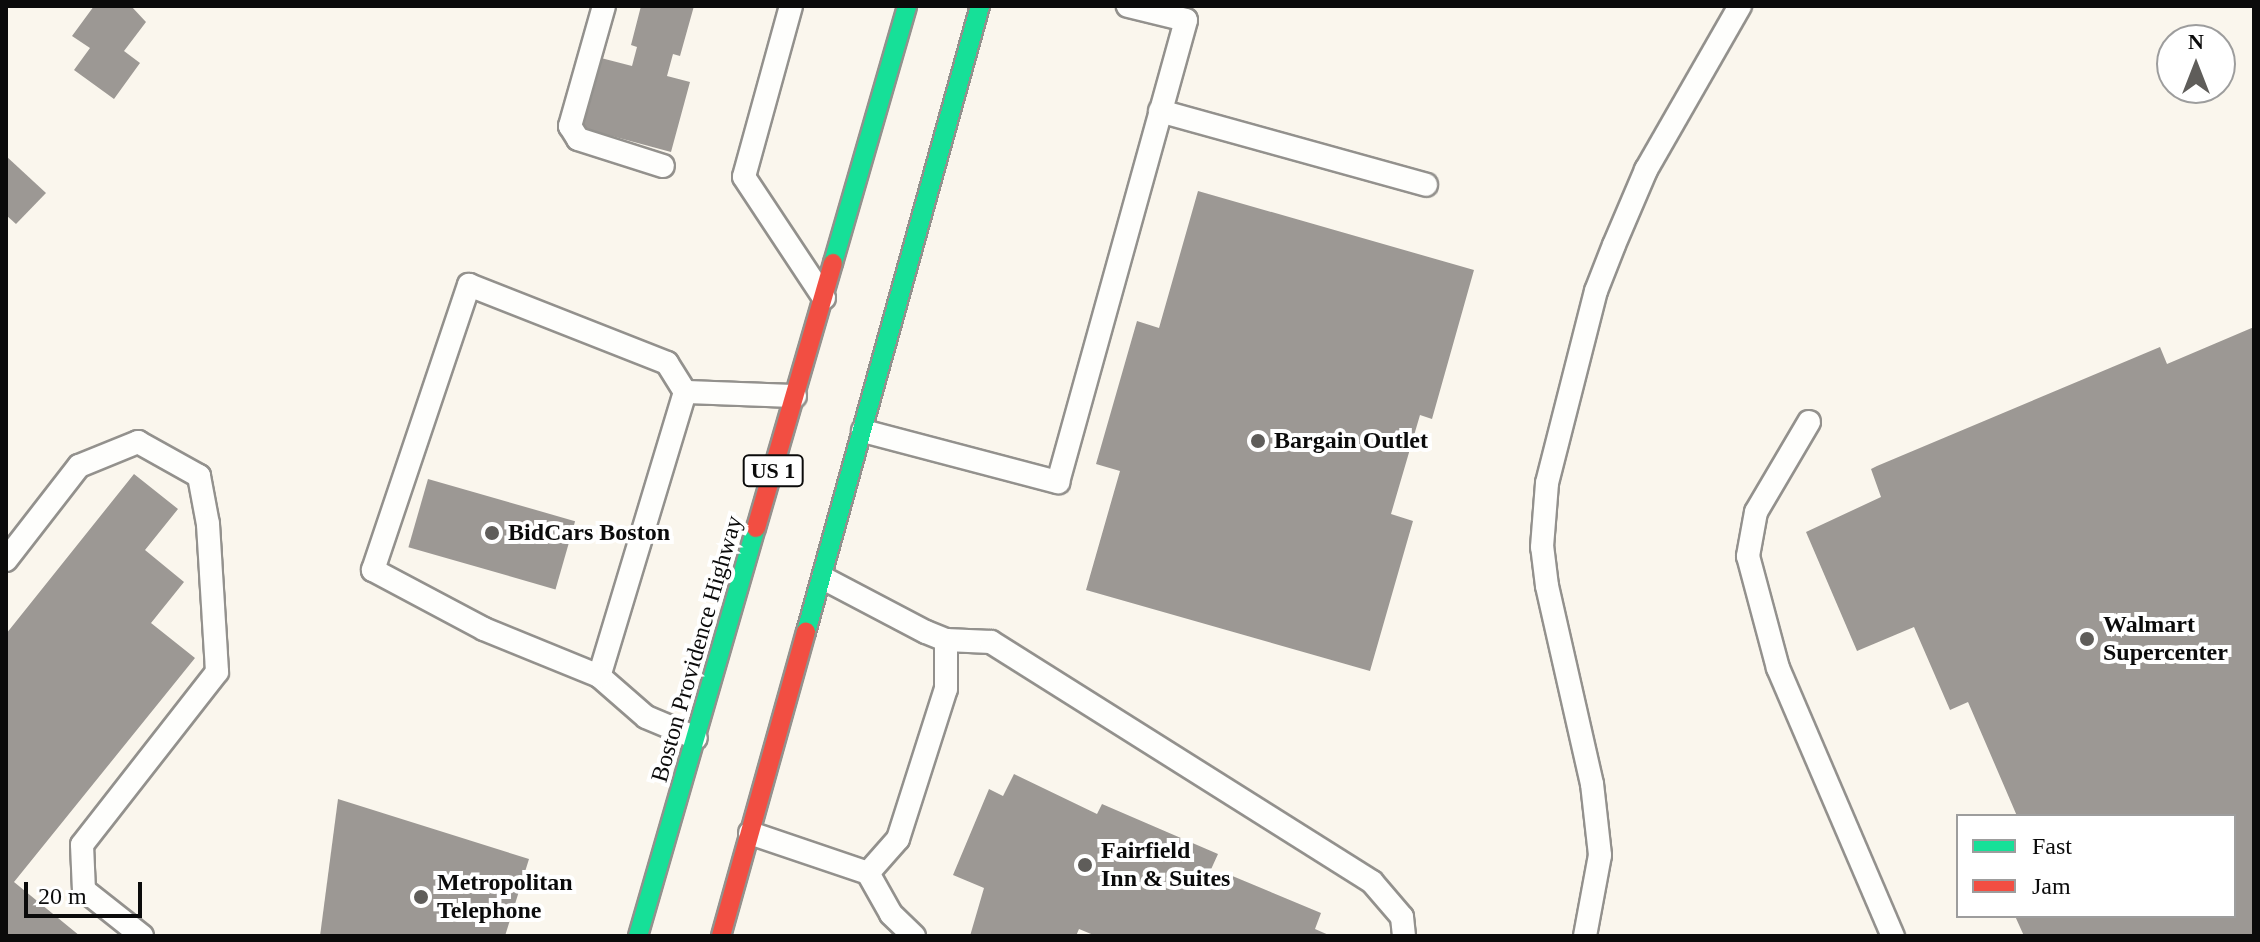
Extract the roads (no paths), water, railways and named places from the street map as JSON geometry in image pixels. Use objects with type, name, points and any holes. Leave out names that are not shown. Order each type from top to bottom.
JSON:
[{"type":"main road","name":"Boston Providence Highway","points":[[638,936],[907,6]]},
{"type":"main road","points":[[721,936],[980,6]]},
{"type":"lane","points":[[604,6],[570,126],[578,139],[663,166]]},
{"type":"lane","points":[[791,6],[744,177],[824,298]]},
{"type":"lane","points":[[863,431],[1058,482],[1186,20],[1128,6]]},
{"type":"lane","points":[[1585,936],[1600,855],[1592,784],[1547,586],[1542,547],[1547,483],[1586,323],[1614,245],[1646,170],[1740,6]]},
{"type":"lane","points":[[1160,111],[1426,185]]},
{"type":"lane","points":[[599,676],[685,392],[667,363],[469,285],[373,570],[484,629],[599,676],[646,717],[696,738]]},
{"type":"lane","points":[[685,392],[795,396]]},
{"type":"lane","points":[[1809,422],[1756,512],[1748,556],[1778,668],[1893,936]]},
{"type":"lane","points":[[6,560],[79,466],[138,442],[199,476],[208,524],[217,672],[82,845],[84,890],[142,936]]},
{"type":"lane","points":[[823,578],[946,640],[991,642],[1372,882],[1402,917],[1404,936]]},
{"type":"lane","points":[[868,873],[898,839],[946,689],[946,640]]},
{"type":"lane","points":[[750,833],[868,873],[891,914],[914,936]]},
{"type":"place","name":"Bargain Outlet","points":[[1258,441]]},
{"type":"place","name":"BidCars Boston","points":[[492,533]]},
{"type":"place","name":"Walmart Supercenter","points":[[2087,639]]},
{"type":"place","name":"Fairfield Inn & Suites","points":[[1085,865]]},
{"type":"place","name":"Metropolitan Telephone","points":[[421,897]]}]
